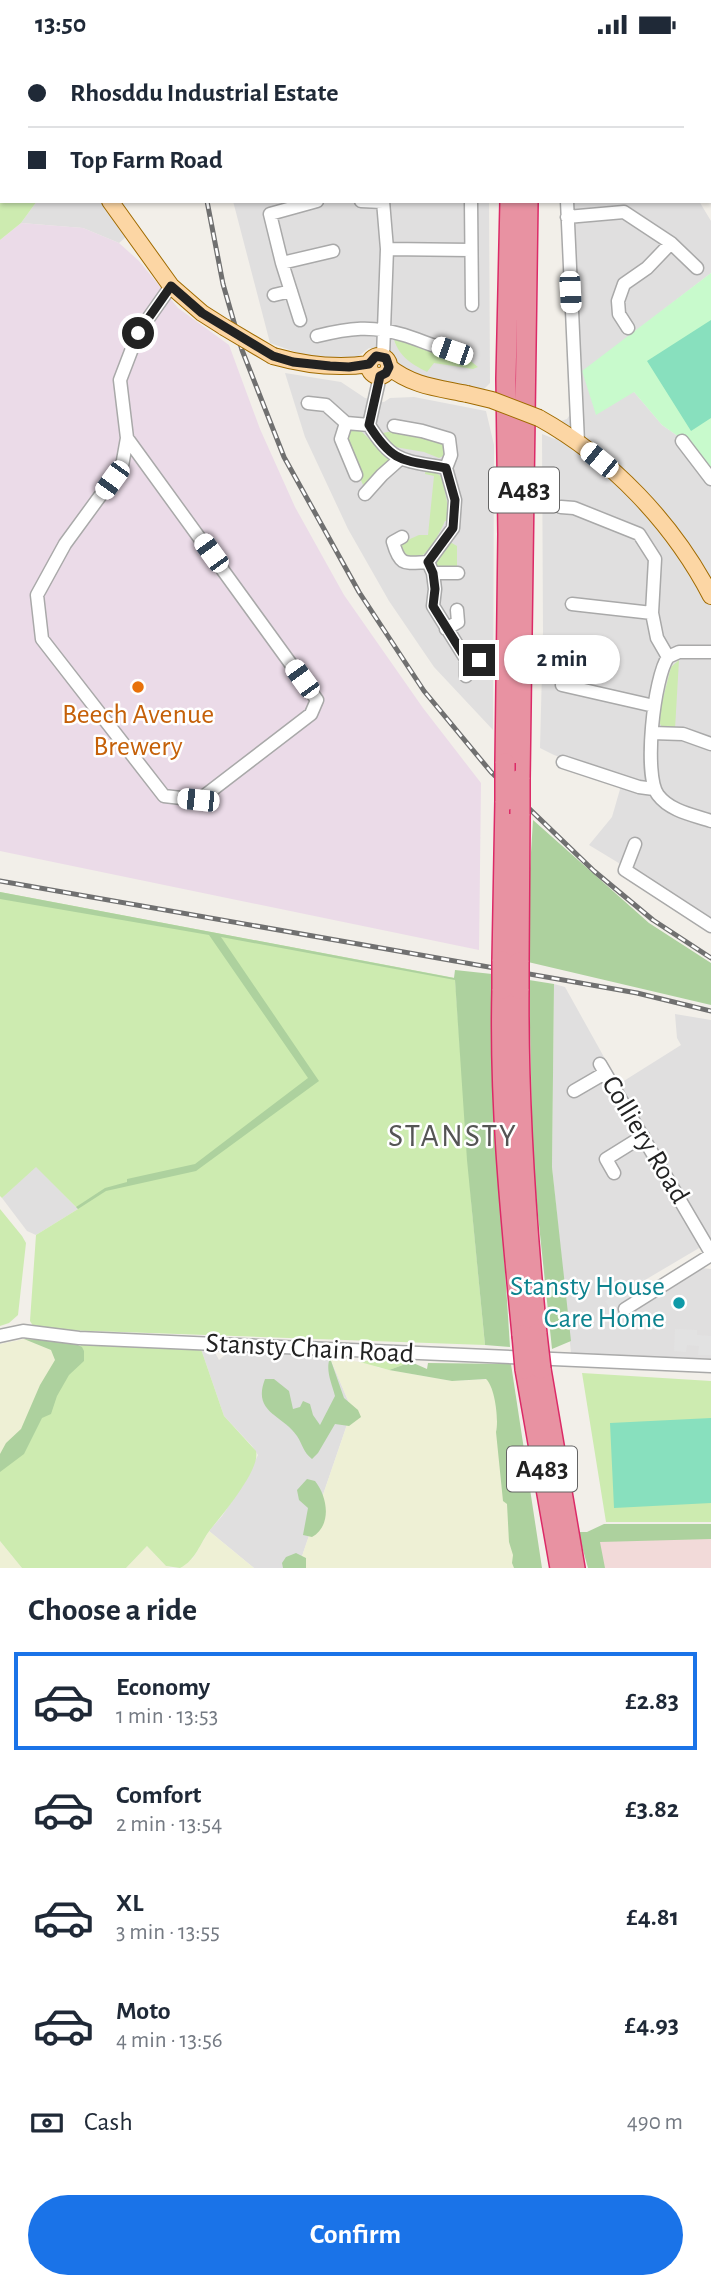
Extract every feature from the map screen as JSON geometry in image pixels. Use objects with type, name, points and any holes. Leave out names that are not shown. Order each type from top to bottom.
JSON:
[{"type":"highway","name":"A483","points":[[510,203],[506,379],[508,534],[505,801],[511,961]]},
{"type":"highway","name":"A483","points":[[528,203],[520,814],[510,989],[500,1034],[509,1200],[560,1568]]},
{"type":"highway","name":"A483","points":[[533,1369],[575,1568]]},
{"type":"main road","points":[[115,203],[171,286],[202,313],[273,356],[293,362],[330,366],[380,366],[414,383],[492,400],[539,418],[578,442],[621,477],[650,509],[693,565],[711,596]]},
{"type":"street","points":[[300,320],[270,214],[310,203]]},
{"type":"street","points":[[383,203],[387,249],[380,366],[369,425],[383,447],[400,459],[446,468]]},
{"type":"street","points":[[471,203],[472,305]]},
{"type":"street","points":[[567,203],[578,442]]},
{"type":"street","points":[[567,217],[623,207],[671,243],[697,268]]},
{"type":"street","points":[[628,328],[618,314],[618,301],[624,284],[647,268],[671,243]]},
{"type":"street","points":[[387,249],[471,250]]},
{"type":"street","points":[[282,264],[334,251]]},
{"type":"street","points":[[127,438],[317,700],[311,714],[199,800],[164,796],[42,639],[37,595],[65,544],[122,466],[127,438],[120,380],[138,333],[171,286]]},
{"type":"street","points":[[274,295],[291,291]]},
{"type":"street","points":[[317,336],[340,335],[360,327],[402,334],[455,353]]},
{"type":"street","points":[[308,403],[326,405],[346,423],[369,425]]},
{"type":"street","points":[[346,423],[341,439],[356,475]]},
{"type":"street","points":[[394,426],[452,436],[452,455],[446,468],[455,500],[453,528],[430,568],[435,589],[433,606],[446,629],[472,659],[466,676]]},
{"type":"street","points":[[681,441],[711,479]]},
{"type":"street","points":[[365,494],[400,459]]},
{"type":"street","points":[[570,505],[639,534],[655,559],[652,613],[657,638],[668,657]]},
{"type":"street","points":[[395,539],[396,555],[404,563],[458,573]]},
{"type":"street","points":[[581,602],[652,613]]},
{"type":"street","points":[[446,629],[458,622],[457,610]]},
{"type":"street","points":[[711,652],[673,653],[663,664],[654,706],[650,766],[654,789],[660,798],[669,805],[711,821]]},
{"type":"street","points":[[569,682],[654,706]]},
{"type":"street","points":[[652,733],[682,734],[711,744]]},
{"type":"street","points":[[563,762],[639,787],[654,789]]},
{"type":"street","points":[[635,844],[625,870],[672,895],[711,926]]},
{"type":"street","name":"Colliery Road","points":[[574,1091],[602,1068],[711,1254]]},
{"type":"street","points":[[614,1173],[606,1159],[643,1136]]},
{"type":"street","points":[[625,1309],[711,1254]]},
{"type":"street","name":"Stansty Chain Road","points":[[0,1336],[23,1331],[79,1338],[711,1366]]},
{"type":"shaded area","points":[[36,203],[102,203],[127,236],[119,243],[83,228],[21,223]]},
{"type":"shaded area","points":[[234,203],[489,203],[490,383],[483,390],[393,372],[382,351],[369,348],[356,358],[318,360],[270,343]]},
{"type":"shaded area","points":[[564,203],[700,203],[711,221],[711,273],[582,372],[634,392],[662,425],[682,439],[711,477],[711,919],[589,845],[612,817],[623,779],[540,748],[543,632],[542,434],[555,439],[561,421],[567,419],[571,413]]},
{"type":"shaded area","points":[[21,223],[83,228],[119,243],[139,261],[178,308],[229,345],[260,429],[295,507],[344,595],[423,708],[481,783],[479,950],[0,851],[0,240]]},
{"type":"shaded area","points":[[285,373],[341,382],[365,398],[384,402],[390,398],[414,397],[486,411],[494,445],[493,730],[434,667],[389,601],[348,529],[305,437]]},
{"type":"shaded area","points":[[554,984],[565,987],[619,1084],[681,1045],[677,1038],[675,1014],[711,1020],[711,1241],[645,1280],[655,1296],[702,1268],[711,1269],[711,1359],[571,1353],[552,1167]]},
{"type":"shaded area","points":[[36,1166],[78,1209],[36,1235],[27,1231],[2,1198]]},
{"type":"shaded area","points":[[644,1278],[649,1287],[617,1307],[626,1322],[622,1329],[605,1301]]},
{"type":"shaded area","points":[[675,1329],[697,1330],[697,1335],[711,1336],[711,1355],[698,1355],[699,1346],[687,1345],[686,1352],[674,1351]]},
{"type":"shaded area","points":[[24,1339],[83,1342],[0,1462],[0,1344]]},
{"type":"shaded area","points":[[201,1349],[213,1349],[219,1360],[232,1349],[330,1358],[352,1410],[300,1562],[295,1568],[254,1568],[209,1531],[243,1485],[258,1455],[224,1416]]},
{"type":"shaded area","points":[[330,1358],[368,1363],[379,1368],[452,1381],[493,1379],[523,1568],[295,1568],[300,1562],[352,1410]]},
{"type":"shaded area","points":[[711,1530],[711,1568],[595,1568],[587,1532]]},
{"type":"shaded area","points":[[209,1531],[254,1568],[180,1568],[193,1558]]},
{"type":"shaded area","points":[[0,1541],[22,1568],[0,1568]]},
{"type":"shaded area","points":[[147,1546],[166,1566],[171,1568],[126,1568]]},
{"type":"green space","points":[[0,203],[36,203],[21,223],[0,240]]},
{"type":"green space","points":[[711,273],[711,477],[682,439],[662,425],[634,392],[596,415],[582,371]]},
{"type":"green space","points":[[711,320],[711,418],[691,431],[647,361]]},
{"type":"green space","points":[[393,336],[447,354],[448,358],[454,360],[462,354],[478,367],[473,369],[434,363],[427,372],[406,358],[398,349]]},
{"type":"green space","points":[[350,429],[361,431],[391,461],[363,485],[345,443]]},
{"type":"green space","points":[[398,430],[444,441],[445,455],[439,458],[424,452],[389,446],[378,434]]},
{"type":"green space","points":[[426,466],[442,477],[448,507],[447,521],[424,554],[403,557],[399,547],[401,543],[419,535],[428,535],[434,476],[425,474]]},
{"type":"green space","points":[[450,542],[457,546],[457,567],[436,568],[434,563]]},
{"type":"green space","points":[[679,660],[675,729],[663,729],[659,722],[660,710],[671,667]]},
{"type":"green space","points":[[533,820],[649,923],[711,963],[711,1005],[528,962]]},
{"type":"green space","points":[[0,892],[455,978],[485,1345],[35,1329],[30,1321],[36,1235],[78,1209],[36,1167],[2,1198],[0,1196]]},
{"type":"green space","points":[[0,892],[454,978],[455,970],[492,974],[498,1162],[510,1347],[485,1345],[467,1160],[455,980],[221,937],[319,1081],[196,1171],[106,1191],[78,1209],[76,1207],[105,1188],[127,1182],[127,1179],[195,1164],[308,1078],[209,935],[0,899]]},
{"type":"green space","points":[[529,980],[554,984],[552,1167],[571,1341],[552,1349],[533,1167]]},
{"type":"green space","points":[[0,1209],[26,1243],[18,1315],[9,1323],[0,1326]]},
{"type":"green space","points":[[24,1339],[72,1342],[82,1347],[84,1361],[69,1375],[51,1414],[42,1418],[24,1454],[0,1472],[0,1454],[6,1443],[21,1429],[40,1385],[55,1360],[51,1350]]},
{"type":"green space","points":[[83,1342],[201,1349],[224,1416],[256,1451],[253,1469],[247,1480],[194,1556],[180,1568],[166,1566],[147,1546],[126,1568],[22,1568],[0,1541],[0,1462]]},
{"type":"green space","points":[[330,1358],[344,1398],[358,1410],[361,1417],[349,1426],[335,1424],[312,1459],[291,1429],[265,1406],[262,1390],[265,1379],[274,1379],[289,1391],[293,1409],[300,1407],[303,1401],[310,1404],[320,1425],[335,1396],[329,1372]]},
{"type":"green space","points":[[360,1362],[411,1362],[389,1370]]},
{"type":"green space","points":[[411,1362],[427,1369],[428,1363],[511,1364],[542,1568],[514,1568],[512,1563],[507,1504],[503,1501],[496,1432],[497,1412],[489,1383],[486,1379],[452,1381],[389,1370]]},
{"type":"green space","points":[[582,1373],[711,1381],[711,1522],[606,1522]]},
{"type":"green space","points":[[711,1418],[711,1503],[614,1508],[610,1423]]},
{"type":"green space","points":[[307,1479],[315,1481],[323,1495],[326,1511],[323,1526],[312,1537],[303,1535],[308,1508],[299,1500],[297,1490]]},
{"type":"green space","points":[[604,1524],[711,1524],[711,1539],[600,1542],[605,1568],[588,1568],[578,1532],[587,1532]]},
{"type":"green space","points":[[296,1553],[306,1558],[306,1568],[283,1568],[282,1563],[286,1557]]},
{"type":"railway","points":[[207,203],[223,284],[242,350],[284,457],[359,592],[424,691],[491,772],[594,871],[653,920],[711,958]]},
{"type":"railway","points":[[0,881],[637,993],[711,1011]]},
{"type":"place","name":"Beech Avenue Brewery","points":[[138,687]]},
{"type":"place","name":"Stansty House Care Home","points":[[679,1303]]},
{"type":"district","name":"STANSTY","points":[[453,1136]]},
{"type":"route","points":[[138,333],[171,286],[202,313],[273,356],[293,362],[349,367],[369,364],[376,356],[386,358],[388,371],[380,376],[369,425],[383,447],[400,459],[446,468],[455,500],[453,528],[428,562],[435,589],[433,606],[466,659],[479,660]]}]
